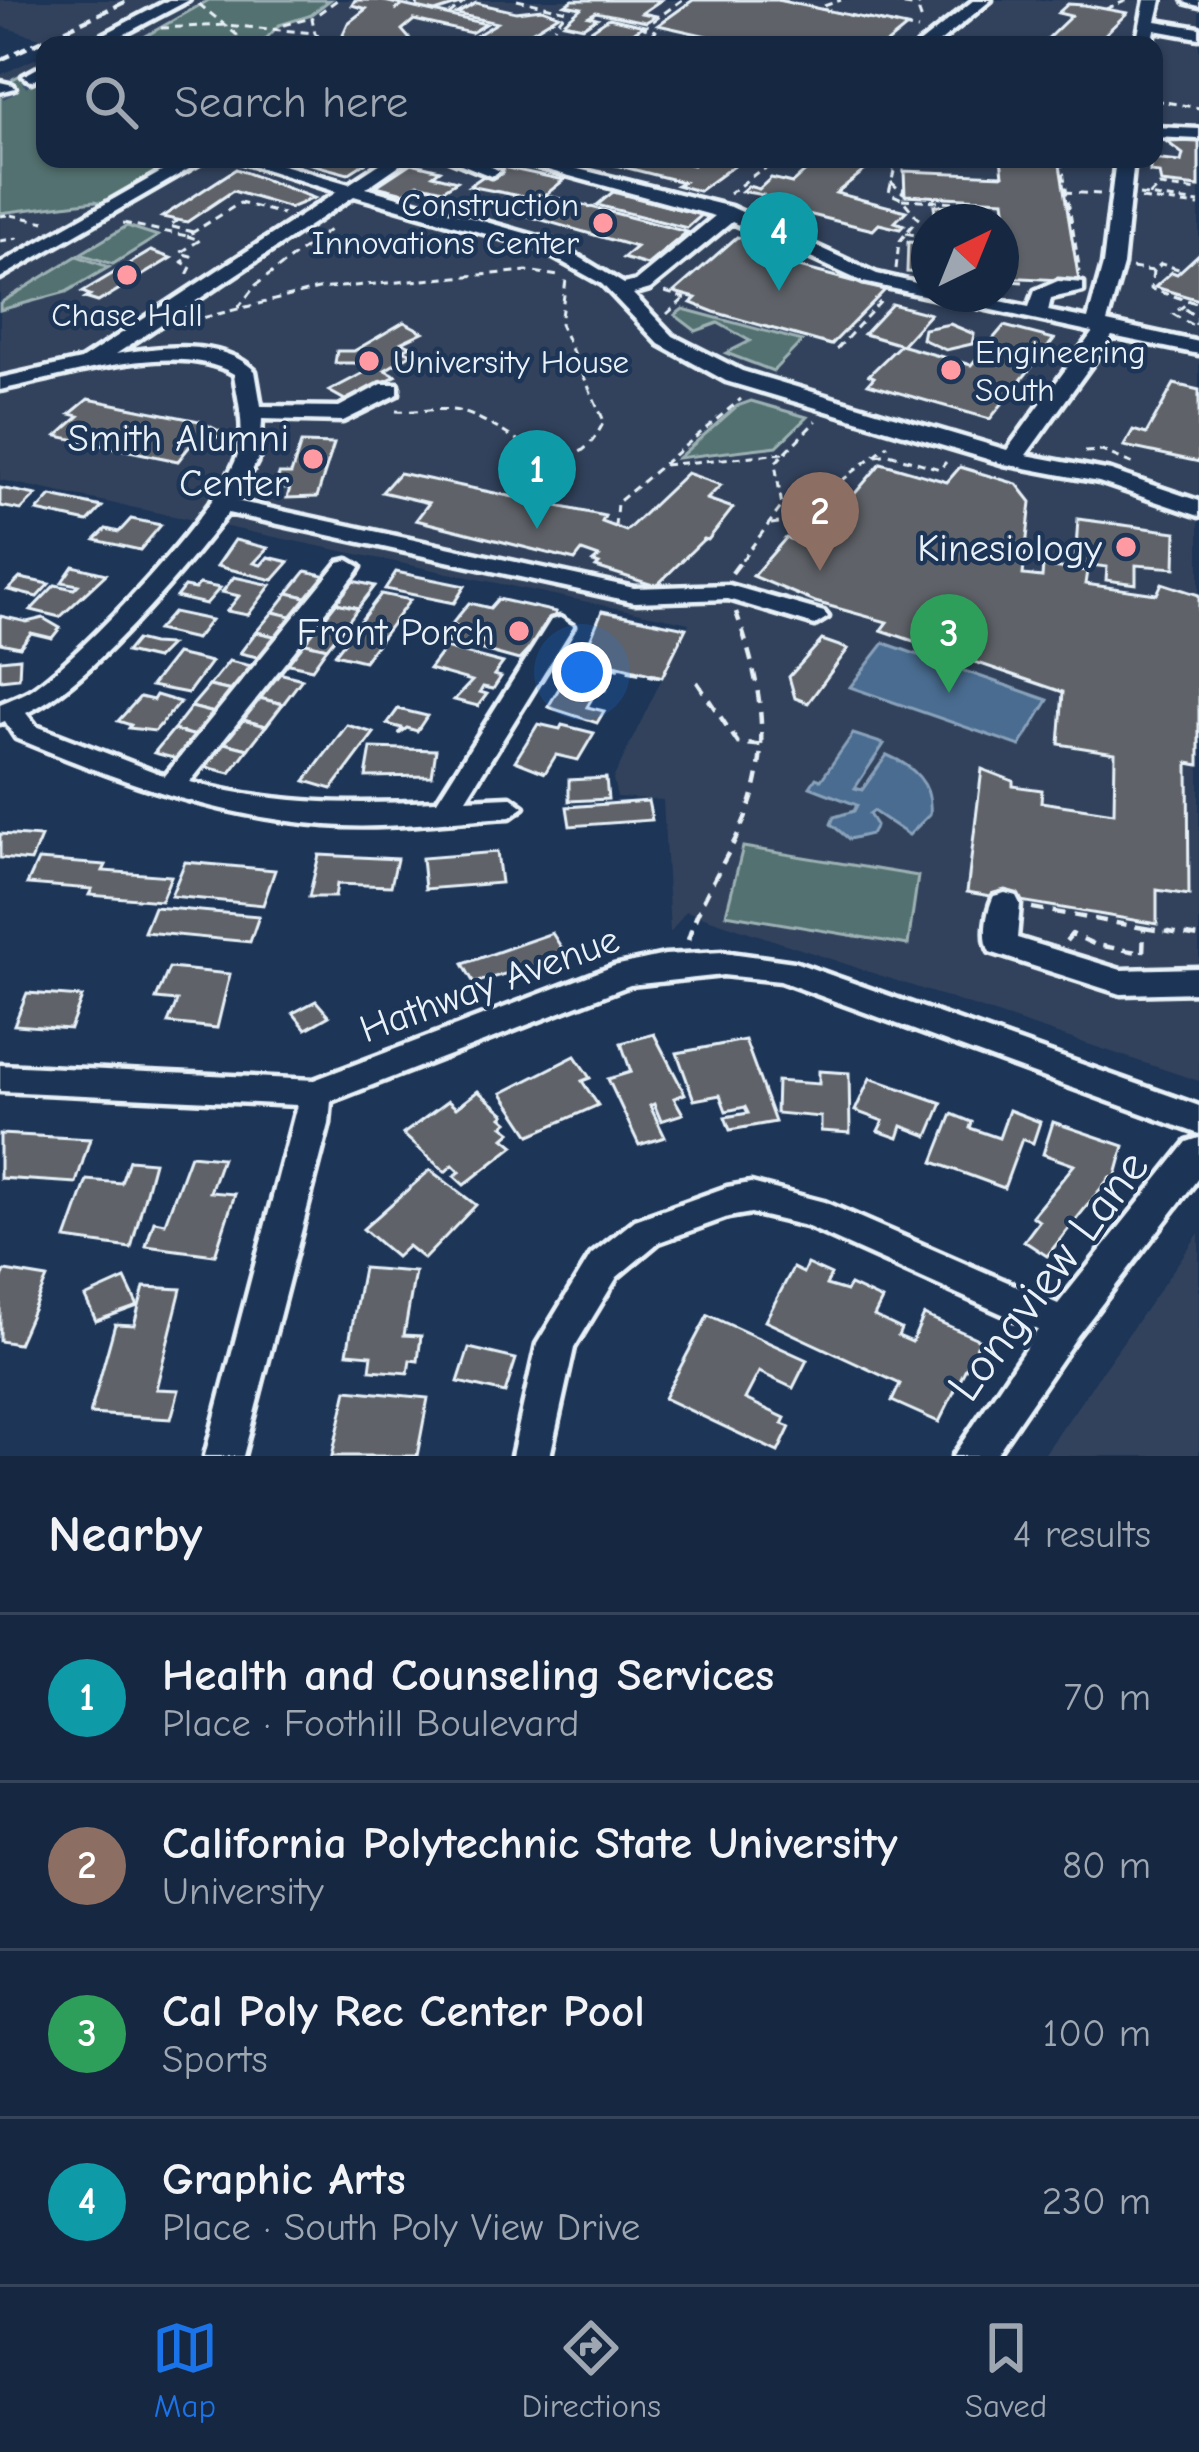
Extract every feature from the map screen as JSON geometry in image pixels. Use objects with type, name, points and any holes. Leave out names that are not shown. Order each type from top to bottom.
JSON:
[{"type":"street","points":[[927,36],[963,18],[983,0]]},
{"type":"street","points":[[1145,36],[1153,0]]},
{"type":"street","points":[[112,36],[189,2]]},
{"type":"street","points":[[1147,24],[1199,33]]},
{"type":"street","points":[[1163,132],[1199,134]]},
{"type":"street","points":[[0,272],[181,168]]},
{"type":"street","points":[[276,168],[546,245],[622,291],[648,323],[688,355],[734,376],[1012,459],[1068,474],[1102,476],[1199,509]]},
{"type":"street","points":[[86,364],[386,168]]},
{"type":"street","points":[[483,168],[491,171]]},
{"type":"street","points":[[553,168],[724,211],[911,289]]},
{"type":"street","points":[[1012,459],[1073,379],[1102,327],[1124,168]]},
{"type":"street","points":[[622,291],[650,280],[725,218],[724,211]]},
{"type":"street","points":[[1036,314],[1042,295],[1058,287],[1076,287]]},
{"type":"street","points":[[1019,311],[1199,348]]},
{"type":"street","points":[[0,384],[86,364],[190,353],[223,356],[244,371],[250,412],[250,453],[223,505],[64,677],[40,697],[6,713],[26,732],[172,787],[230,803],[329,816],[510,806]]},
{"type":"street","points":[[250,412],[343,414],[390,389]]},
{"type":"street","points":[[223,505],[634,595],[729,592],[814,617]]},
{"type":"street","points":[[172,787],[348,567]]},
{"type":"street","points":[[445,811],[560,626]]},
{"type":"street","points":[[1005,904],[1001,944],[1121,982],[1199,980]]},
{"type":"street","name":"Hathway Avenue","points":[[0,1078],[315,1093],[625,974],[682,963],[731,961],[783,970],[1199,1120]]},
{"type":"street","points":[[224,1456],[312,1124],[315,1093]]},
{"type":"street","name":"Longview Lane","points":[[972,1456],[1064,1324],[1199,1152]]},
{"type":"street","points":[[531,1456],[556,1344],[604,1266],[647,1231],[727,1202],[751,1198],[812,1213],[1064,1324]]},
{"type":"path","points":[[278,27],[312,18],[337,0]]},
{"type":"path","points":[[395,10],[414,0]]},
{"type":"path","points":[[448,15],[467,0]]},
{"type":"path","points":[[517,0],[567,11],[540,36]]},
{"type":"path","points":[[653,36],[656,31],[644,28],[682,0]]},
{"type":"path","points":[[780,0],[927,36]]},
{"type":"path","points":[[819,8],[841,0]]},
{"type":"path","points":[[876,0],[917,7]]},
{"type":"path","points":[[917,7],[923,0]]},
{"type":"path","points":[[1106,9],[1128,0]]},
{"type":"path","points":[[189,2],[237,36]]},
{"type":"path","points":[[917,7],[927,36]]},
{"type":"path","points":[[312,18],[315,33]]},
{"type":"path","points":[[155,28],[278,27],[318,36]]},
{"type":"path","points":[[1163,102],[1199,109]]},
{"type":"path","points":[[724,211],[718,203],[753,174],[768,168]]},
{"type":"path","points":[[897,168],[899,183],[889,193],[902,199],[996,204]]},
{"type":"path","points":[[1062,168],[1082,281],[1076,287]]},
{"type":"path","points":[[1197,204],[1148,196],[1159,186],[1199,190]]},
{"type":"path","points":[[1066,192],[1112,194]]},
{"type":"path","points":[[837,349],[895,286],[906,232],[918,218],[902,199]]},
{"type":"path","points":[[1139,199],[1197,204]]},
{"type":"path","points":[[112,222],[190,234],[240,202],[308,221]]},
{"type":"path","points":[[6,215],[46,222]]},
{"type":"path","points":[[236,310],[256,285],[325,236],[341,218]]},
{"type":"path","points":[[178,220],[169,226],[200,240],[180,253],[191,256],[182,262],[191,267],[187,275]]},
{"type":"path","points":[[906,232],[911,233]]},
{"type":"path","points":[[897,259],[907,259]]},
{"type":"path","points":[[1182,270],[1161,264],[1154,271],[1151,289],[1199,304]]},
{"type":"path","points":[[1137,269],[1154,271]]},
{"type":"path","points":[[185,322],[318,289],[526,271],[559,276]]},
{"type":"path","points":[[365,405],[405,413],[459,411],[546,454],[572,457],[590,449],[604,421],[560,324],[566,280]]},
{"type":"path","points":[[1019,282],[1024,282]]},
{"type":"path","points":[[660,291],[694,301]]},
{"type":"path","points":[[667,314],[685,298]]},
{"type":"path","points":[[1185,309],[1190,301]]},
{"type":"path","points":[[614,527],[617,503],[746,396]]},
{"type":"path","points":[[682,963],[695,912],[756,791],[765,746],[760,677],[729,592],[735,564],[782,506],[774,468],[783,453],[830,406]]},
{"type":"path","points":[[770,524],[788,522],[813,498],[888,445]]},
{"type":"path","points":[[661,466],[783,453]]},
{"type":"path","points":[[876,456],[889,454],[940,469],[946,461]]},
{"type":"path","points":[[543,653],[665,678]]},
{"type":"path","points":[[697,682],[738,743],[765,746]]},
{"type":"path","points":[[1005,904],[1199,937]]},
{"type":"path","points":[[1144,928],[1143,953],[1096,945],[1072,934],[1066,941],[1106,958],[1145,962]]},
{"type":"shaded area","points":[[0,0],[1199,0],[1199,1081],[686,911],[670,933],[663,800],[617,797],[613,779],[689,623],[0,480],[0,75],[36,58],[36,168],[1163,168],[1163,36],[36,36],[0,26]]},
{"type":"shaded area","points":[[884,643],[1048,700],[1020,746],[850,687]]},
{"type":"shaded area","points":[[853,734],[884,744],[855,788],[862,790],[887,755],[913,770],[925,785],[930,814],[909,835],[873,811],[869,814],[876,825],[871,834],[849,839],[831,824],[834,817],[854,811],[857,805],[810,787],[816,778],[821,780]]},
{"type":"shaded area","points":[[1199,1233],[1199,1456],[1043,1456]]},
{"type":"green space","points":[[209,0],[330,0],[309,16],[279,25],[269,36],[146,36]]},
{"type":"green space","points":[[22,74],[36,78],[36,168],[176,168],[115,206],[95,201],[0,213],[0,86]]},
{"type":"green space","points":[[127,226],[158,236],[113,264],[80,254]]},
{"type":"green space","points":[[77,256],[109,267],[66,292],[0,310],[0,303]]},
{"type":"green space","points":[[683,309],[802,341],[773,371],[726,353],[750,341],[718,323],[696,331],[675,315]]},
{"type":"green space","points":[[751,401],[807,417],[777,446],[678,458],[737,406]]},
{"type":"green space","points":[[743,847],[918,876],[908,945],[726,914]]},
{"type":"building","points":[[355,0],[380,0],[486,24],[471,33],[414,20],[402,30],[407,36],[344,36],[348,23],[366,9],[352,5]]},
{"type":"building","points":[[418,0],[463,3],[435,12],[417,8]]},
{"type":"building","points":[[573,0],[661,0],[642,13],[656,16],[646,22],[596,12],[589,16],[597,18],[583,27],[564,23],[581,8],[565,5]]},
{"type":"building","points":[[693,0],[777,0],[907,27],[896,36],[707,36],[658,25]]},
{"type":"building","points":[[476,3],[559,15],[525,36],[476,36],[497,23],[457,14]]},
{"type":"building","points":[[1068,4],[1127,13],[1103,36],[1050,36],[1071,16],[1058,13]]},
{"type":"building","points":[[609,18],[644,26],[634,32],[649,35],[600,36],[588,32]]},
{"type":"building","points":[[1199,141],[1199,187],[1161,183],[1159,173],[1150,172],[1150,168],[1163,168],[1163,160],[1181,162],[1183,154],[1167,142]]},
{"type":"building","points":[[326,168],[357,168],[348,174]]},
{"type":"building","points":[[403,168],[440,170],[433,175],[457,181],[443,190],[418,184],[404,193],[376,186]]},
{"type":"building","name":"Construction Innovations Center","points":[[495,168],[507,168],[564,180],[545,195],[687,232],[647,265],[623,258],[636,247],[521,214],[540,200],[469,186]]},
{"type":"building","points":[[628,168],[731,168],[699,191],[677,185],[683,182]]},
{"type":"building","points":[[809,168],[868,168],[836,193],[906,211],[895,222],[904,225],[900,229],[879,224],[873,230],[759,202],[763,195],[742,191],[748,186],[759,189],[771,178],[792,183]]},
{"type":"building","points":[[1002,168],[1060,168],[1079,281],[1019,278],[1019,204],[905,195],[904,171],[1003,175]]},
{"type":"building","points":[[236,169],[314,198],[290,208],[233,191],[187,222],[162,217]]},
{"type":"building","points":[[613,192],[702,215],[687,228],[597,205]]},
{"type":"building","points":[[737,237],[786,249],[773,260],[885,290],[831,345],[714,312],[691,303],[696,298],[674,292]]},
{"type":"building","points":[[908,242],[911,242],[911,272],[907,272]]},
{"type":"building","name":"Chase Hall","points":[[151,251],[171,258],[98,302],[85,298],[90,295],[82,292]]},
{"type":"building","points":[[1199,254],[1199,300],[1155,287],[1172,272],[1177,274]]},
{"type":"building","points":[[892,304],[930,314],[902,345],[864,334]]},
{"type":"building","name":"University House","points":[[404,322],[423,332],[402,342],[411,346],[403,350],[412,354],[385,370],[396,376],[345,400],[329,391],[369,370],[355,363],[335,363],[337,351],[354,351]]},
{"type":"building","points":[[950,324],[974,334],[972,344],[946,350],[922,339],[924,329]]},
{"type":"building","name":"Engineering South","points":[[1004,326],[1054,339],[990,419],[868,384],[874,377],[869,375],[900,345],[971,365]]},
{"type":"building","points":[[1174,384],[1199,390],[1199,462],[1124,446],[1133,430],[1146,434]]},
{"type":"building","points":[[88,399],[199,421],[223,433],[206,445],[193,442],[178,461],[57,436],[79,416],[70,414]]},
{"type":"building","name":"Smith Alumni Center","points":[[301,443],[334,444],[317,497],[287,498],[290,488],[274,488],[279,474],[291,474]]},
{"type":"building","points":[[881,463],[947,482],[960,467],[1017,484],[1031,502],[1023,575],[1042,577],[1043,566],[1087,571],[1085,584],[1157,594],[1162,583],[1199,595],[1199,765],[1188,763],[1189,895],[1157,890],[1157,924],[967,892],[982,769],[1013,781],[1013,786],[1042,790],[1041,802],[1114,813],[1115,753],[1059,744],[1063,692],[881,630],[887,622],[815,602],[753,576],[786,538],[811,545]]},
{"type":"building","points":[[399,473],[605,516],[602,522],[626,531],[687,473],[721,485],[707,499],[733,508],[708,540],[656,586],[596,567],[599,564],[593,562],[599,557],[582,551],[575,560],[416,520],[429,503],[382,492]]},
{"type":"building","points":[[0,488],[36,495],[21,510],[0,506]]},
{"type":"building","points":[[51,496],[102,507],[88,522],[37,511]]},
{"type":"building","points":[[131,519],[161,525],[140,550],[95,540],[106,529],[119,532]]},
{"type":"building","name":"Kinesiology","points":[[1078,519],[1176,532],[1175,568],[1136,565],[1136,584],[1106,580],[1107,567],[1075,563]]},
{"type":"building","points":[[235,540],[268,548],[254,563],[261,565],[268,557],[289,562],[273,580],[217,566]]},
{"type":"building","points":[[73,566],[106,574],[60,617],[31,610],[55,585],[74,589],[78,585],[62,582]]},
{"type":"building","points":[[306,571],[331,577],[314,599],[288,593]]},
{"type":"building","points":[[396,572],[465,586],[454,603],[385,589]]},
{"type":"building","points":[[234,577],[271,585],[248,615],[227,611],[239,596],[222,592]]},
{"type":"building","points":[[20,578],[49,584],[37,597],[8,590]]},
{"type":"building","points":[[349,580],[375,586],[358,608],[332,602]]},
{"type":"building","points":[[199,584],[220,588],[206,604],[176,597],[184,587],[195,589]]},
{"type":"building","points":[[288,593],[314,599],[299,618],[273,612]]},
{"type":"building","points":[[381,594],[410,600],[364,661],[335,654]]},
{"type":"building","points":[[498,599],[556,612],[550,627],[519,660],[479,649],[483,641],[475,640],[469,648],[445,642],[456,626],[451,625],[469,603],[490,608]]},
{"type":"building","points":[[332,602],[358,608],[343,628],[317,622]]},
{"type":"building","points":[[602,611],[686,628],[662,677],[583,657]]},
{"type":"building","points":[[173,612],[211,620],[196,639],[157,630]]},
{"type":"building","points":[[273,612],[299,618],[283,638],[256,632]]},
{"type":"building","points":[[0,616],[27,622],[43,618],[60,628],[52,638],[31,633],[20,647],[0,643]]},
{"type":"building","points":[[317,622],[343,628],[327,648],[301,642]]},
{"type":"building","points":[[256,632],[283,638],[266,659],[240,653]]},
{"type":"building","points":[[136,640],[170,645],[156,659],[126,652]]},
{"type":"building","points":[[822,640],[848,649],[808,703],[795,698],[789,677]]},
{"type":"building","points":[[301,642],[327,648],[312,669],[285,663]]},
{"type":"building","points":[[445,648],[503,663],[494,675],[501,677],[493,689],[483,687],[480,692],[487,694],[478,706],[454,700],[472,681],[429,669]]},
{"type":"building","points":[[176,654],[211,662],[188,693],[151,686]]},
{"type":"building","points":[[20,658],[19,678],[0,680],[0,660]]},
{"type":"building","points":[[229,661],[256,667],[236,692],[209,686]]},
{"type":"building","points":[[275,672],[302,679],[283,704],[255,697]]},
{"type":"building","points":[[567,675],[608,685],[605,690],[598,688],[587,707],[604,711],[597,723],[548,707]]},
{"type":"building","points":[[209,686],[236,692],[218,714],[191,707]]},
{"type":"building","points":[[156,695],[180,702],[155,731],[129,728],[131,725],[118,721],[140,697],[153,700]]},
{"type":"building","points":[[255,697],[283,704],[266,726],[239,719]]},
{"type":"building","points":[[191,707],[218,714],[200,737],[173,730]]},
{"type":"building","points":[[398,709],[427,716],[417,731],[407,728],[399,734],[402,728],[387,724]]},
{"type":"building","points":[[239,719],[266,726],[248,749],[220,742]]},
{"type":"building","points":[[538,724],[594,733],[578,760],[556,755],[545,773],[515,761]]},
{"type":"building","points":[[347,725],[374,733],[332,789],[305,781]]},
{"type":"building","points":[[173,730],[200,737],[181,760],[154,753]]},
{"type":"building","points":[[220,742],[248,749],[230,773],[202,766]]},
{"type":"building","points":[[371,748],[436,750],[432,776],[366,777]]},
{"type":"building","points":[[606,778],[608,799],[569,801],[569,780]]},
{"type":"building","points":[[648,801],[652,820],[570,826],[567,807]]},
{"type":"building","points":[[0,834],[41,837],[31,861],[0,858]]},
{"type":"building","points":[[497,852],[501,883],[425,889],[422,858]]},
{"type":"building","points":[[319,855],[397,859],[391,886],[337,884],[335,897],[309,897]]},
{"type":"building","points":[[38,860],[171,876],[161,901],[89,895],[92,889],[27,884]]},
{"type":"building","points":[[185,862],[275,870],[263,905],[171,896]]},
{"type":"building","points":[[154,907],[259,916],[250,942],[144,932]]},
{"type":"building","points":[[552,933],[567,956],[474,983],[463,964]]},
{"type":"building","points":[[169,968],[230,974],[217,1028],[168,1023],[177,1001],[156,999]]},
{"type":"building","points":[[27,993],[82,997],[70,1029],[14,1025]]},
{"type":"building","points":[[316,1001],[329,1016],[306,1029],[293,1013]]},
{"type":"building","points":[[654,1034],[685,1094],[674,1098],[683,1114],[661,1121],[654,1104],[650,1106],[665,1137],[639,1145],[608,1079],[631,1072],[621,1043]]},
{"type":"building","points":[[745,1040],[775,1122],[730,1130],[725,1117],[748,1113],[745,1107],[726,1111],[720,1095],[694,1100],[677,1053]]},
{"type":"building","points":[[575,1056],[590,1078],[582,1081],[598,1105],[530,1135],[502,1093]]},
{"type":"building","points":[[819,1071],[849,1073],[850,1133],[821,1131],[821,1117],[776,1113],[777,1081],[819,1084]]},
{"type":"building","points":[[870,1078],[942,1103],[928,1136],[902,1126],[898,1138],[878,1131],[883,1121],[855,1111]]},
{"type":"building","points":[[478,1091],[505,1114],[502,1117],[508,1122],[503,1126],[511,1132],[504,1138],[514,1146],[464,1185],[454,1176],[460,1172],[453,1165],[445,1172],[403,1134],[448,1101],[456,1108]]},
{"type":"building","points":[[1009,1110],[1040,1122],[1033,1143],[1022,1139],[1004,1188],[933,1162],[952,1114],[972,1122],[970,1128],[999,1138]]},
{"type":"building","points":[[1053,1122],[1124,1146],[1115,1179],[1110,1177],[1047,1256],[1024,1241],[1039,1221],[1032,1216],[1074,1165],[1043,1154]]},
{"type":"building","points":[[0,1134],[90,1139],[76,1183],[0,1178]]},
{"type":"building","points":[[190,1155],[222,1158],[210,1192],[235,1194],[215,1255],[146,1246],[154,1221],[165,1223]]},
{"type":"building","points":[[129,1160],[154,1162],[131,1248],[66,1239],[87,1180],[121,1183]]},
{"type":"building","points":[[430,1170],[476,1205],[424,1259],[408,1246],[396,1257],[363,1229]]},
{"type":"building","points":[[807,1264],[831,1275],[826,1285],[846,1291],[850,1285],[882,1300],[874,1316],[901,1329],[898,1336],[912,1342],[924,1315],[980,1340],[939,1422],[892,1401],[900,1384],[765,1321],[793,1268],[803,1273]]},
{"type":"building","points":[[363,1268],[415,1272],[404,1335],[421,1336],[418,1361],[410,1360],[408,1373],[370,1370],[372,1355],[347,1353]]},
{"type":"building","points":[[5,1271],[47,1278],[18,1344],[0,1341],[0,1283]]},
{"type":"building","points":[[125,1279],[138,1306],[96,1321],[85,1297]]},
{"type":"building","points":[[144,1287],[181,1289],[156,1389],[179,1390],[171,1419],[90,1414],[115,1324],[134,1325]]},
{"type":"building","points":[[708,1315],[807,1360],[793,1388],[759,1372],[745,1399],[785,1418],[782,1424],[790,1427],[778,1452],[664,1398]]},
{"type":"building","points":[[469,1348],[516,1359],[505,1393],[458,1382]]},
{"type":"building","points":[[347,1390],[428,1398],[417,1456],[332,1456]]},
{"type":"tunnel","points":[[0,92],[31,76]]},
{"type":"railway","points":[[52,36],[129,0]]},
{"type":"railway","points":[[0,60],[36,43]]},
{"type":"place","name":"Construction Innovations Center","points":[[603,223]]},
{"type":"place","name":"Chase Hall","points":[[127,275]]},
{"type":"place","name":"Graphic Arts","points":[[779,291]]},
{"type":"place","name":"University House","points":[[369,361]]},
{"type":"place","name":"Engineering South","points":[[951,370]]},
{"type":"place","name":"Smith Alumni Center","points":[[313,459]]},
{"type":"place","name":"Health and Counseling Services","points":[[537,529]]},
{"type":"place","name":"Kinesiology","points":[[1126,547]]},
{"type":"place","name":"California Polytechnic State University","points":[[820,571]]},
{"type":"place","name":"Front Porch","points":[[519,631]]},
{"type":"place","name":"Cal Poly Rec Center Pool","points":[[949,693]]}]
